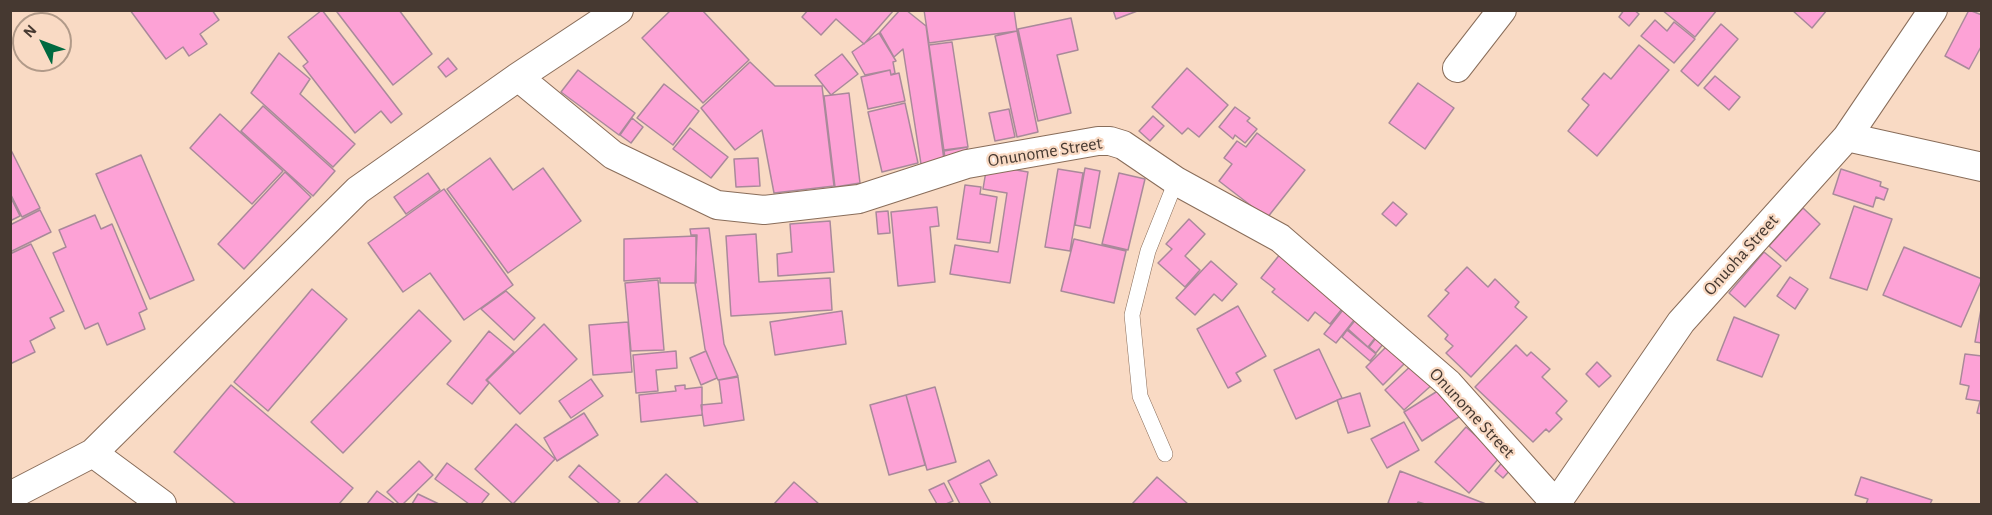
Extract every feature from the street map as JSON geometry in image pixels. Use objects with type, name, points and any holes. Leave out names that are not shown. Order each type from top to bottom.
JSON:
[{"type":"street","points":[[10,496],[93,453],[358,190],[518,77],[619,10]]},
{"type":"street","points":[[1457,68],[1502,10]]},
{"type":"street","name":"Onuoha Street","points":[[1556,504],[1681,321],[1847,137],[1934,10]]},
{"type":"street","name":"Onunome Street","points":[[518,77],[613,155],[717,205],[764,210],[859,199],[967,164],[1098,141],[1123,144],[1176,181],[1280,238],[1448,383],[1556,504]]},
{"type":"street","points":[[1847,137],[1982,167]]},
{"type":"street","points":[[93,453],[162,504]]},
{"type":"lane","points":[[1165,454],[1140,396],[1131,315],[1148,251],[1176,181]]},
{"type":"building","points":[[130,10],[212,10],[219,20],[200,34],[207,44],[189,56],[183,47],[166,59]]},
{"type":"building","points":[[322,10],[402,114],[391,123],[381,111],[355,133],[303,66],[308,62],[288,37]]},
{"type":"building","points":[[339,10],[399,10],[432,54],[393,85],[337,12]]},
{"type":"building","points":[[671,10],[702,10],[749,60],[703,103],[642,38]]},
{"type":"building","points":[[808,10],[894,10],[864,44],[836,19],[821,35],[802,17]]},
{"type":"building","points":[[900,10],[906,10],[926,26],[944,160],[921,164],[903,49],[894,57],[880,32]]},
{"type":"building","points":[[924,10],[1014,10],[1017,31],[929,43]]},
{"type":"building","points":[[1113,10],[1140,10],[1116,19]]},
{"type":"building","points":[[1624,10],[1634,10],[1639,14],[1629,26],[1619,17]]},
{"type":"building","points":[[1662,10],[1717,10],[1695,37]]},
{"type":"building","points":[[1792,10],[1827,10],[1812,28]]},
{"type":"building","points":[[1969,10],[1982,15],[1982,45],[1969,69],[1945,56]]},
{"type":"building","points":[[1071,18],[1078,50],[1057,55],[1071,113],[1038,121],[1018,29]]},
{"type":"building","points":[[1655,20],[1667,31],[1674,22],[1695,39],[1674,63],[1641,36]]},
{"type":"building","points":[[1721,24],[1738,39],[1698,86],[1681,71]]},
{"type":"building","points":[[1017,31],[1038,132],[1017,137],[995,36]]},
{"type":"building","points":[[879,33],[896,61],[893,62],[895,73],[891,75],[890,70],[865,75],[852,52]]},
{"type":"building","points":[[952,42],[968,147],[944,151],[929,45]]},
{"type":"building","points":[[1639,45],[1669,70],[1597,156],[1568,131],[1589,105],[1582,99],[1604,73],[1611,79]]},
{"type":"building","points":[[279,53],[310,79],[300,94],[355,144],[333,167],[251,93]]},
{"type":"building","points":[[842,54],[858,74],[831,95],[815,75]]},
{"type":"building","points":[[448,58],[457,69],[446,77],[438,67]]},
{"type":"building","points":[[750,62],[775,86],[822,86],[834,186],[774,193],[762,130],[735,150],[701,108]]},
{"type":"building","points":[[1187,68],[1228,105],[1199,137],[1188,128],[1182,134],[1152,107]]},
{"type":"building","points":[[578,70],[635,113],[619,135],[561,92]]},
{"type":"building","points":[[890,70],[891,75],[899,73],[905,101],[868,109],[861,77]]},
{"type":"building","points":[[1715,76],[1740,97],[1729,110],[1704,88]]},
{"type":"building","points":[[1418,83],[1454,108],[1425,149],[1389,123]]},
{"type":"building","points":[[664,84],[699,111],[673,145],[637,118]]},
{"type":"building","points":[[849,93],[860,183],[835,187],[824,96]]},
{"type":"building","points":[[905,103],[918,163],[882,172],[868,112]]},
{"type":"building","points":[[263,106],[335,171],[313,196],[241,131]]},
{"type":"building","points":[[1235,107],[1250,118],[1247,121],[1257,129],[1245,143],[1235,135],[1233,139],[1219,127]]},
{"type":"building","points":[[1009,109],[1015,137],[995,141],[989,113]]},
{"type":"building","points":[[220,114],[283,171],[252,204],[190,148]]},
{"type":"building","points":[[1153,116],[1164,126],[1150,141],[1139,131]]},
{"type":"building","points":[[632,118],[643,127],[631,143],[620,135]]},
{"type":"building","points":[[690,128],[728,157],[711,178],[673,149]]},
{"type":"building","points":[[1257,133],[1305,170],[1267,218],[1219,181],[1232,164],[1224,158],[1237,141],[1246,147]]},
{"type":"building","points":[[967,147],[968,156],[945,159],[944,150]]},
{"type":"building","points":[[10,148],[40,208],[22,217],[10,193]]},
{"type":"building","points":[[141,155],[194,280],[150,299],[96,174]]},
{"type":"building","points":[[490,158],[513,190],[543,168],[581,221],[508,273],[447,189]]},
{"type":"building","points":[[758,158],[760,186],[736,187],[734,159]]},
{"type":"building","points":[[987,165],[1028,172],[1010,283],[950,274],[955,245],[998,252],[1007,193],[983,189]]},
{"type":"building","points":[[1085,168],[1100,171],[1090,228],[1075,225]]},
{"type":"building","points":[[1058,169],[1083,173],[1070,251],[1045,247]]},
{"type":"building","points":[[1841,169],[1881,182],[1880,186],[1888,189],[1884,200],[1876,197],[1873,207],[1833,194]]},
{"type":"building","points":[[285,172],[311,197],[244,269],[218,244]]},
{"type":"building","points":[[428,173],[440,190],[406,214],[394,197]]},
{"type":"building","points":[[1119,173],[1145,179],[1128,250],[1102,244]]},
{"type":"building","points":[[965,185],[981,187],[980,194],[997,197],[990,243],[957,239]]},
{"type":"building","points":[[444,189],[513,285],[464,320],[430,273],[403,292],[368,243]]},
{"type":"building","points":[[10,196],[20,216],[10,221]]},
{"type":"building","points":[[1393,202],[1407,214],[1396,226],[1382,214]]},
{"type":"building","points":[[1854,206],[1892,219],[1867,290],[1830,278]]},
{"type":"building","points":[[937,207],[939,226],[930,227],[935,282],[898,286],[891,212]]},
{"type":"building","points":[[1803,208],[1820,224],[1786,261],[1769,246]]},
{"type":"building","points":[[40,210],[51,232],[10,252],[10,225]]},
{"type":"building","points":[[888,211],[890,233],[878,234],[876,212]]},
{"type":"building","points":[[95,215],[101,229],[112,224],[147,309],[139,313],[145,329],[107,345],[98,323],[85,329],[53,253],[66,247],[59,230]]},
{"type":"building","points":[[1189,219],[1205,234],[1185,256],[1200,270],[1185,287],[1158,263],[1172,249],[1166,244]]},
{"type":"building","points":[[830,221],[834,272],[778,276],[777,254],[792,252],[790,224]]},
{"type":"building","points":[[709,228],[724,344],[738,376],[718,380],[705,349],[695,283],[697,235],[691,235],[690,229]]},
{"type":"building","points":[[756,234],[759,282],[830,278],[832,310],[731,316],[726,236]]},
{"type":"building","points":[[696,236],[696,283],[660,283],[660,278],[624,281],[624,239]]},
{"type":"building","points":[[1074,239],[1126,251],[1114,303],[1061,291]]},
{"type":"building","points":[[31,244],[64,311],[50,318],[55,328],[30,341],[35,352],[10,364],[10,254]]},
{"type":"building","points":[[1904,247],[1982,279],[1961,327],[1883,295]]},
{"type":"building","points":[[1285,248],[1349,300],[1330,324],[1315,312],[1308,321],[1272,292],[1275,289],[1261,278]]},
{"type":"building","points":[[1764,252],[1781,266],[1745,307],[1729,293]]},
{"type":"building","points":[[1211,261],[1237,284],[1222,301],[1214,294],[1195,315],[1176,298]]},
{"type":"building","points":[[1467,267],[1488,287],[1495,279],[1519,302],[1515,307],[1527,317],[1471,377],[1446,353],[1453,346],[1445,339],[1448,335],[1428,316],[1449,293],[1445,290]]},
{"type":"building","points":[[1790,277],[1808,289],[1795,309],[1777,296]]},
{"type":"building","points":[[658,280],[664,350],[631,351],[625,283]]},
{"type":"building","points":[[312,289],[347,319],[268,411],[234,382]]},
{"type":"building","points":[[506,291],[535,318],[514,340],[481,309]]},
{"type":"building","points":[[1350,301],[1362,310],[1336,343],[1324,334]]},
{"type":"building","points":[[1982,304],[1982,343],[1975,342]]},
{"type":"building","points":[[1238,306],[1266,356],[1236,373],[1241,381],[1228,388],[1197,329]]},
{"type":"building","points":[[419,310],[451,341],[343,453],[311,422]]},
{"type":"building","points":[[842,311],[846,344],[775,355],[770,322]]},
{"type":"building","points":[[1362,312],[1382,329],[1368,347],[1348,329]]},
{"type":"building","points":[[1734,317],[1779,335],[1762,377],[1717,360]]},
{"type":"building","points":[[628,322],[632,372],[593,375],[589,325]]},
{"type":"building","points":[[544,324],[577,359],[520,414],[487,380]]},
{"type":"building","points":[[1383,329],[1390,335],[1376,353],[1369,347]]},
{"type":"building","points":[[1347,330],[1376,354],[1370,361],[1342,337]]},
{"type":"building","points":[[489,331],[514,352],[486,380],[489,383],[472,404],[447,384]]},
{"type":"building","points":[[1394,339],[1411,357],[1383,385],[1366,367]]},
{"type":"building","points":[[1516,345],[1527,356],[1531,352],[1550,369],[1542,377],[1567,401],[1556,413],[1562,419],[1549,432],[1546,429],[1533,442],[1475,387]]},
{"type":"building","points":[[1319,349],[1342,398],[1296,419],[1274,370]]},
{"type":"building","points":[[676,351],[677,368],[656,370],[658,391],[636,393],[633,355]]},
{"type":"building","points":[[706,351],[717,378],[701,385],[690,358]]},
{"type":"building","points":[[1965,354],[1982,356],[1982,414],[1977,413],[1980,401],[1966,399],[1969,386],[1960,384]]},
{"type":"building","points":[[1415,362],[1434,383],[1404,410],[1385,390]]},
{"type":"building","points":[[1597,362],[1611,376],[1599,387],[1586,374]]},
{"type":"building","points":[[738,377],[744,420],[704,426],[701,405],[722,403],[719,380]]},
{"type":"building","points":[[591,379],[603,396],[571,418],[559,401]]},
{"type":"building","points":[[231,385],[353,488],[339,504],[236,504],[174,452]]},
{"type":"building","points":[[685,385],[685,389],[702,387],[702,415],[641,422],[639,395],[676,391],[675,386]]},
{"type":"building","points":[[935,387],[956,462],[927,470],[906,395]]},
{"type":"building","points":[[1444,387],[1462,415],[1422,441],[1404,412]]},
{"type":"building","points":[[1360,393],[1370,426],[1348,433],[1337,400]]},
{"type":"building","points":[[906,395],[925,465],[889,475],[870,405]]},
{"type":"building","points":[[584,413],[598,435],[557,461],[544,438]]},
{"type":"building","points":[[1404,422],[1419,450],[1387,468],[1371,439]]},
{"type":"building","points":[[516,424],[555,459],[513,504],[475,469]]},
{"type":"building","points":[[1466,427],[1500,457],[1469,493],[1435,462]]},
{"type":"building","points":[[989,460],[997,475],[980,484],[991,504],[960,504],[948,481]]},
{"type":"building","points":[[1504,460],[1512,468],[1503,478],[1495,471]]},
{"type":"building","points":[[419,461],[433,475],[403,504],[399,504],[387,492]]},
{"type":"building","points":[[447,463],[489,494],[481,504],[469,504],[435,479]]},
{"type":"building","points":[[579,465],[620,501],[617,504],[598,504],[569,477]]},
{"type":"building","points":[[1400,471],[1486,504],[1388,503]]},
{"type":"building","points":[[666,474],[699,504],[637,504]]},
{"type":"building","points":[[1157,477],[1188,504],[1132,504]]},
{"type":"building","points":[[1861,477],[1932,500],[1930,504],[1866,504],[1868,499],[1855,495]]},
{"type":"building","points":[[794,482],[819,504],[774,504]]},
{"type":"building","points":[[944,483],[953,501],[937,504],[929,490]]},
{"type":"building","points":[[377,491],[395,504],[367,504]]},
{"type":"building","points":[[418,494],[439,504],[412,504]]}]
